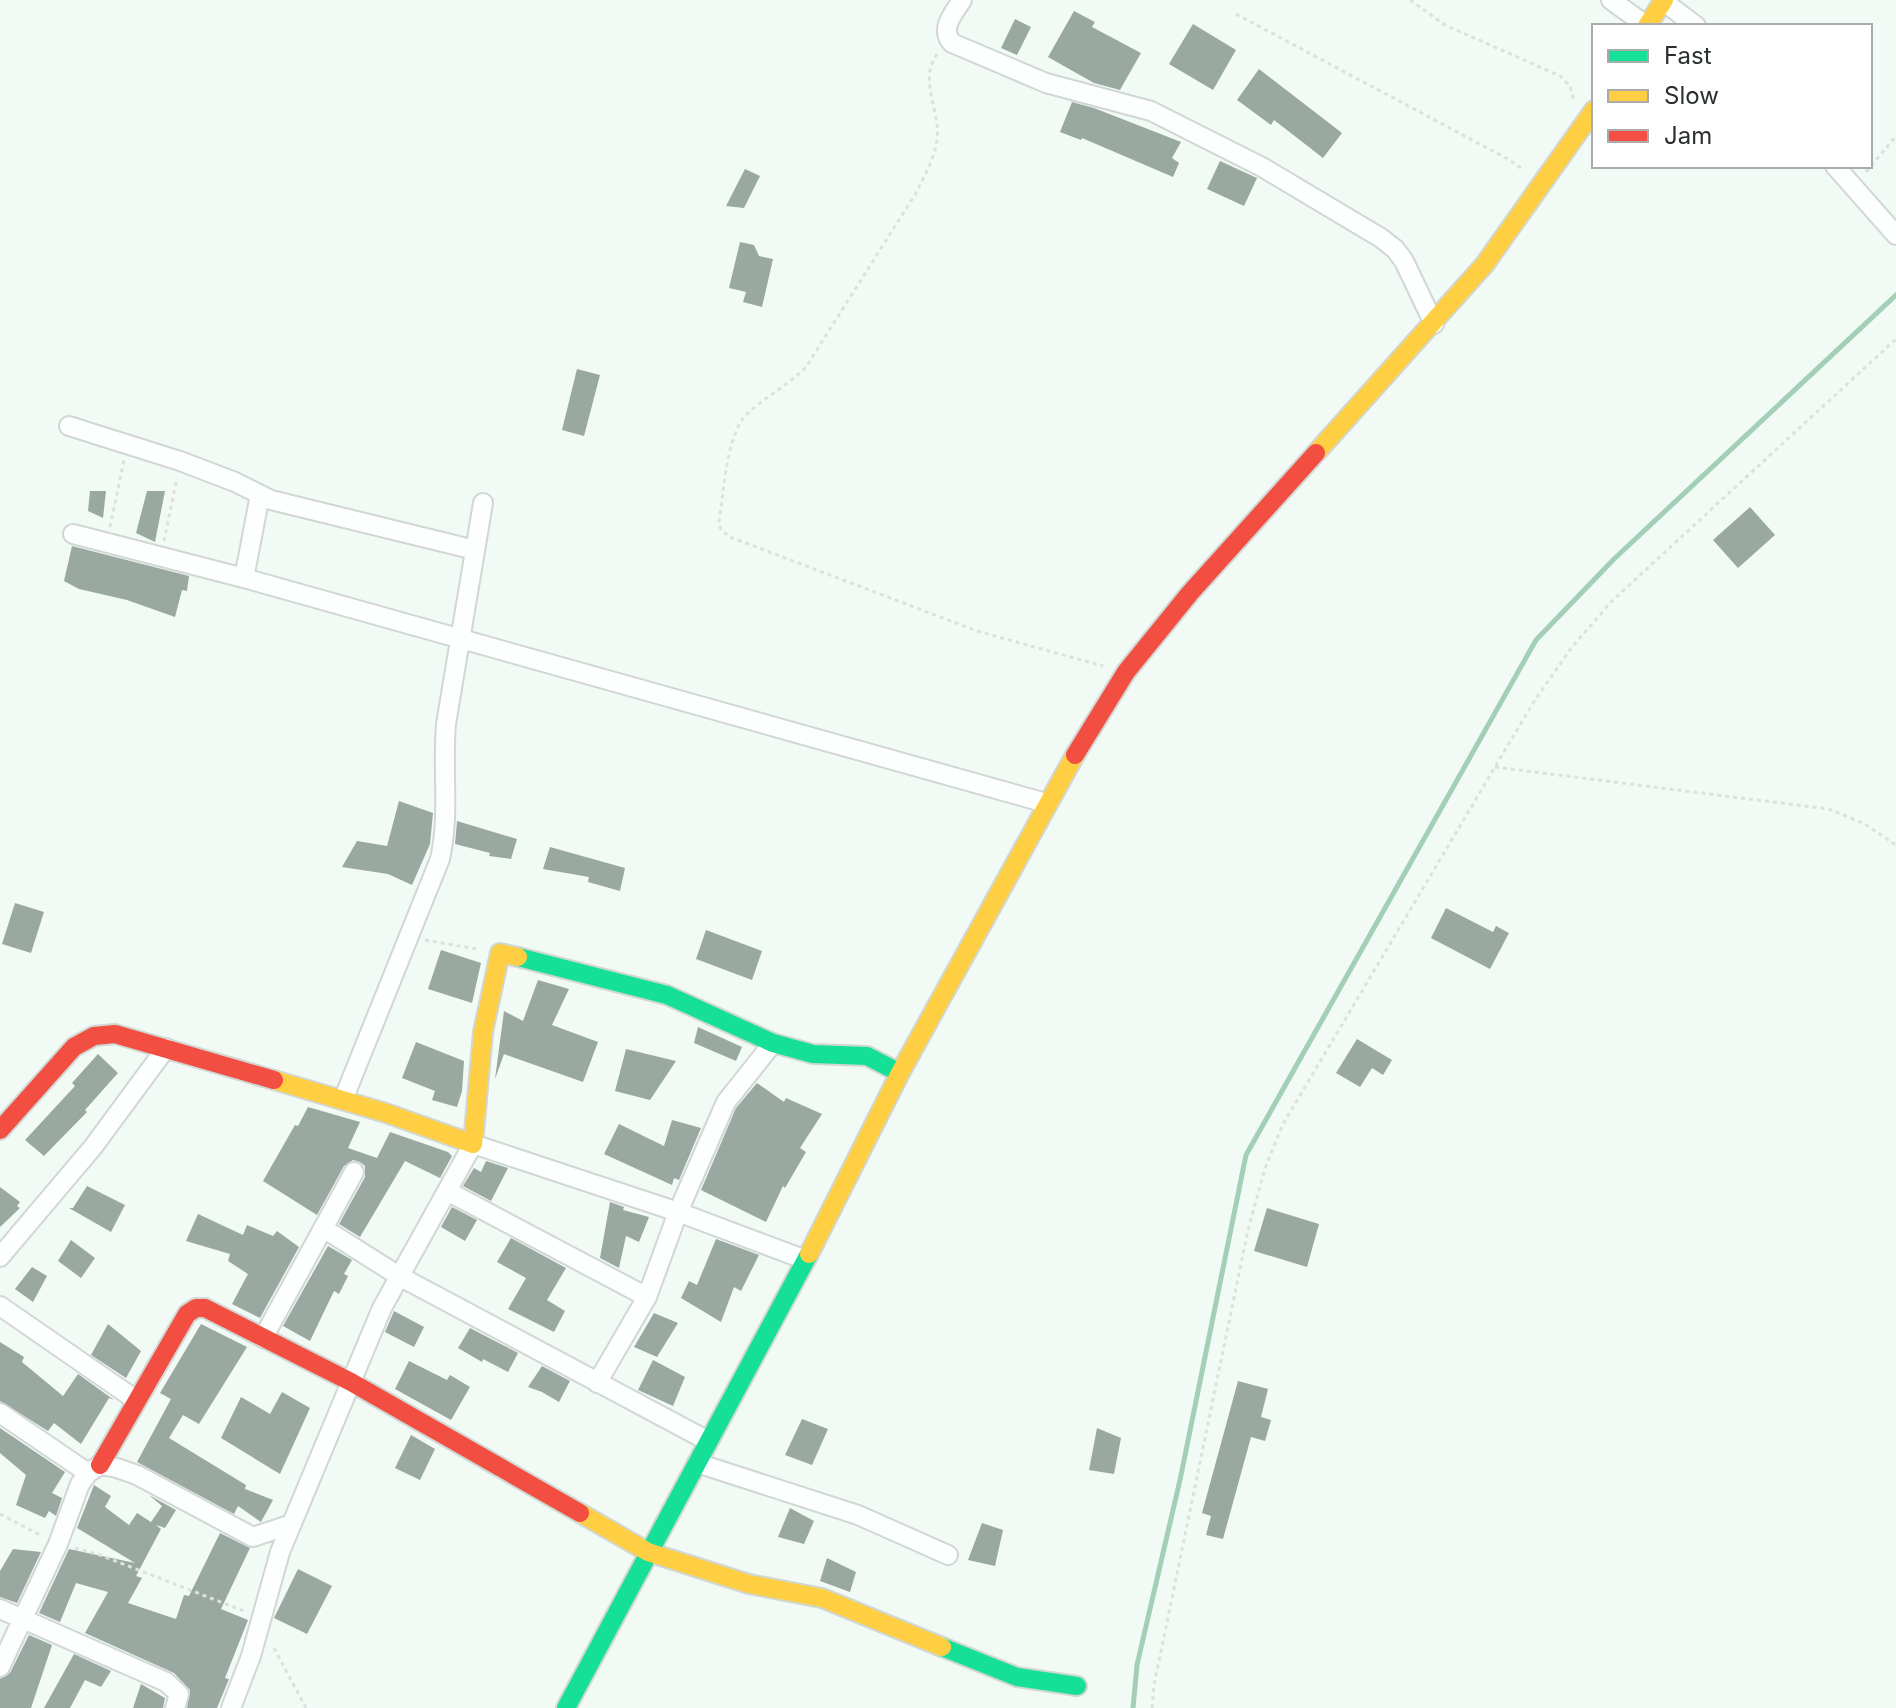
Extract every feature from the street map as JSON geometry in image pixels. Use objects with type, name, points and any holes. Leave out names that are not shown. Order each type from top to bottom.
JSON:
[{"type":"street","points":[[962,0],[947,28],[947,37],[952,43],[1046,83],[1151,111],[1262,167],[1395,249],[1404,261],[1434,324]]},
{"type":"street","points":[[1611,0],[1644,24]]},
{"type":"street","points":[[1648,24],[1663,0],[1693,24]]},
{"type":"street","points":[[566,1708],[806,1260],[900,1073],[1046,803],[1126,672],[1190,593],[1485,264],[1592,113]]},
{"type":"street","points":[[1837,168],[1896,235]]},
{"type":"street","points":[[69,426],[180,461],[271,500],[475,550]]},
{"type":"street","points":[[244,578],[260,495]]},
{"type":"street","points":[[343,1100],[440,859],[445,835],[443,755],[483,503]]},
{"type":"street","points":[[73,534],[244,578],[1046,803]]},
{"type":"street","points":[[231,1708],[262,1620],[280,1552],[382,1308],[473,1144],[483,1032],[500,953],[667,995],[773,1043],[813,1054],[867,1056],[900,1073]]},
{"type":"street","points":[[0,1130],[74,1047],[94,1036],[115,1034],[343,1100],[678,1212],[806,1260]]},
{"type":"street","points":[[597,1383],[647,1297],[678,1212],[726,1102],[773,1043]]},
{"type":"street","points":[[0,1257],[93,1147],[166,1048]]},
{"type":"street","points":[[263,1338],[354,1172]]},
{"type":"street","points":[[447,1191],[647,1297]]},
{"type":"street","points":[[323,1228],[399,1276],[708,1441]]},
{"type":"street","points":[[0,1306],[136,1400]]},
{"type":"street","points":[[0,1667],[58,1544],[71,1503],[187,1314],[196,1308],[205,1308],[351,1382],[648,1552],[749,1584],[822,1598],[1017,1677],[1077,1686]]},
{"type":"street","points":[[0,1413],[94,1469],[117,1468],[137,1475],[253,1537],[292,1524]]},
{"type":"street","points":[[697,1463],[858,1515],[948,1555]]},
{"type":"street","points":[[0,1609],[166,1682],[179,1694],[175,1708]]},
{"type":"path","points":[[1410,0],[1445,25],[1560,76],[1573,93],[1580,132]]},
{"type":"path","points":[[1236,14],[1508,159],[1543,184]]},
{"type":"path","points":[[952,43],[936,55],[929,67],[928,81],[938,119],[937,142],[929,167],[916,193],[806,367],[794,380],[744,416],[733,437],[719,522],[721,530],[730,537],[977,631],[1126,672]]},
{"type":"path","points":[[1872,164],[1896,136]]},
{"type":"path","points":[[1853,187],[1869,168]]},
{"type":"path","points":[[1152,1708],[1157,1670],[1245,1245],[1265,1168],[1283,1124],[1533,703],[1572,647],[1613,600],[1896,339]]},
{"type":"path","points":[[107,542],[127,445]]},
{"type":"path","points":[[160,556],[180,461]]},
{"type":"path","points":[[1495,767],[1829,809],[1865,824],[1896,845]]},
{"type":"path","points":[[410,937],[500,953]]},
{"type":"path","points":[[0,1514],[58,1544],[100,1555],[262,1620],[306,1708]]},
{"type":"building","points":[[1074,11],[1095,22],[1092,27],[1141,53],[1120,90],[1094,83],[1048,57]]},
{"type":"building","points":[[1015,19],[1031,27],[1017,55],[1001,48]]},
{"type":"building","points":[[1193,24],[1236,50],[1213,90],[1169,64]]},
{"type":"building","points":[[1259,69],[1342,133],[1323,158],[1274,120],[1271,125],[1237,100]]},
{"type":"building","points":[[1072,102],[1181,142],[1172,158],[1179,163],[1173,177],[1082,138],[1060,132]]},
{"type":"building","points":[[1220,161],[1257,178],[1244,206],[1207,189]]},
{"type":"building","points":[[745,169],[760,176],[744,208],[726,206]]},
{"type":"building","points":[[740,242],[754,245],[759,256],[773,259],[762,307],[743,302],[746,292],[729,288]]},
{"type":"building","points":[[577,369],[600,375],[584,436],[562,430]]},
{"type":"building","points":[[90,491],[106,491],[103,518],[88,511]]},
{"type":"building","points":[[147,491],[165,491],[155,542],[136,533]]},
{"type":"building","points":[[1750,507],[1775,535],[1738,568],[1713,540]]},
{"type":"building","points":[[72,546],[189,576],[187,591],[182,590],[175,617],[127,600],[79,589],[64,581]]},
{"type":"building","points":[[399,801],[433,813],[430,844],[412,885],[388,874],[342,867],[357,841],[387,846]]},
{"type":"building","points":[[457,821],[517,839],[511,859],[489,856],[490,853],[455,844]]},
{"type":"building","points":[[550,847],[625,868],[620,891],[588,882],[589,877],[543,869]]},
{"type":"building","points":[[15,903],[44,912],[31,953],[2,944]]},
{"type":"building","points":[[1446,908],[1493,932],[1496,926],[1509,933],[1490,969],[1431,938]]},
{"type":"building","points":[[706,930],[762,951],[752,980],[696,959]]},
{"type":"building","points":[[441,950],[481,963],[472,1003],[428,989]]},
{"type":"building","points":[[538,980],[569,989],[552,1025],[598,1042],[583,1082],[504,1054],[495,1079],[504,1011],[523,1021]]},
{"type":"building","points":[[698,1027],[742,1047],[736,1061],[694,1043]]},
{"type":"building","points":[[1357,1039],[1392,1060],[1383,1075],[1372,1068],[1360,1087],[1336,1073]]},
{"type":"building","points":[[416,1042],[464,1061],[462,1091],[457,1107],[432,1100],[435,1091],[402,1078]]},
{"type":"building","points":[[626,1049],[676,1061],[650,1100],[615,1091]]},
{"type":"building","points":[[98,1054],[118,1073],[85,1110],[87,1112],[44,1156],[25,1140],[75,1086],[72,1083]]},
{"type":"building","points":[[757,1083],[784,1102],[786,1098],[822,1114],[800,1148],[806,1152],[785,1188],[783,1186],[766,1222],[701,1190],[736,1108]]},
{"type":"building","points":[[308,1107],[360,1122],[348,1148],[377,1158],[390,1132],[452,1156],[440,1178],[405,1161],[360,1237],[339,1224],[365,1177],[365,1166],[360,1162],[353,1160],[344,1166],[317,1215],[263,1181]]},
{"type":"building","points":[[672,1120],[701,1128],[679,1180],[674,1178],[672,1185],[604,1154],[619,1124],[664,1146]]},
{"type":"building","points":[[486,1161],[508,1168],[491,1201],[463,1186],[474,1168],[481,1172]]},
{"type":"building","points":[[87,1186],[125,1205],[111,1232],[69,1208],[73,1208]]},
{"type":"building","points":[[0,1187],[20,1202],[17,1206],[20,1208],[0,1227]]},
{"type":"building","points":[[610,1202],[624,1207],[623,1210],[649,1217],[639,1242],[626,1236],[619,1268],[600,1258]]},
{"type":"building","points":[[452,1207],[477,1220],[465,1241],[441,1227]]},
{"type":"building","points":[[1267,1208],[1319,1224],[1307,1267],[1254,1251]]},
{"type":"building","points":[[198,1214],[243,1235],[247,1225],[273,1236],[277,1231],[299,1247],[260,1318],[232,1304],[248,1274],[228,1261],[230,1254],[186,1241]]},
{"type":"building","points":[[511,1238],[566,1268],[547,1300],[565,1311],[554,1332],[508,1309],[526,1278],[497,1262]]},
{"type":"building","points":[[716,1239],[759,1255],[741,1291],[734,1287],[721,1322],[681,1298],[689,1281],[697,1285]]},
{"type":"building","points":[[71,1240],[95,1258],[81,1278],[58,1261]]},
{"type":"building","points":[[328,1246],[352,1260],[344,1274],[348,1276],[339,1294],[334,1291],[310,1341],[283,1326]]},
{"type":"building","points":[[32,1267],[47,1276],[33,1302],[15,1289]]},
{"type":"building","points":[[394,1311],[424,1327],[414,1347],[385,1332]]},
{"type":"building","points":[[654,1313],[678,1323],[657,1357],[634,1347]]},
{"type":"building","points":[[108,1324],[141,1351],[126,1378],[91,1355]]},
{"type":"building","points":[[201,1324],[247,1347],[199,1424],[183,1415],[169,1438],[246,1485],[245,1489],[273,1500],[261,1522],[238,1506],[234,1514],[137,1462],[171,1399],[160,1393]]},
{"type":"building","points":[[470,1328],[518,1353],[508,1372],[458,1348]]},
{"type":"building","points":[[0,1342],[24,1357],[22,1362],[63,1396],[78,1374],[114,1400],[109,1398],[81,1444],[54,1423],[48,1431],[0,1401]]},
{"type":"building","points":[[653,1360],[685,1377],[673,1406],[638,1390]]},
{"type":"building","points":[[409,1361],[447,1380],[450,1375],[470,1387],[451,1420],[395,1389]]},
{"type":"building","points":[[542,1366],[570,1381],[559,1402],[528,1387]]},
{"type":"building","points":[[1238,1381],[1268,1389],[1261,1417],[1271,1420],[1265,1441],[1251,1437],[1223,1539],[1206,1535],[1211,1516],[1202,1513]]},
{"type":"building","points":[[282,1392],[310,1408],[280,1474],[221,1438],[241,1397],[270,1414]]},
{"type":"building","points":[[802,1419],[828,1429],[812,1465],[785,1455]]},
{"type":"building","points":[[0,1428],[65,1472],[52,1493],[62,1498],[56,1516],[49,1511],[45,1518],[16,1505],[26,1475],[0,1453]]},
{"type":"building","points":[[1097,1428],[1121,1438],[1114,1474],[1089,1470]]},
{"type":"building","points":[[411,1435],[435,1449],[420,1480],[395,1468]]},
{"type":"building","points":[[94,1485],[111,1496],[105,1507],[129,1525],[137,1513],[151,1522],[162,1506],[149,1495],[176,1510],[165,1528],[156,1525],[161,1529],[136,1576],[142,1578],[128,1603],[176,1619],[184,1595],[189,1596],[220,1533],[250,1548],[221,1609],[248,1620],[225,1678],[229,1679],[217,1708],[187,1708],[190,1690],[174,1673],[85,1633],[108,1592],[76,1583],[60,1622],[39,1613],[69,1549],[135,1563],[77,1528]]},
{"type":"building","points":[[790,1508],[814,1521],[804,1544],[778,1537]]},
{"type":"building","points":[[982,1523],[1003,1530],[995,1566],[968,1560]]},
{"type":"building","points":[[13,1549],[41,1552],[17,1603],[0,1597],[0,1571]]},
{"type":"building","points":[[827,1558],[856,1572],[850,1592],[820,1581]]},
{"type":"building","points":[[298,1569],[332,1586],[307,1634],[274,1618]]},
{"type":"building","points":[[29,1635],[52,1645],[31,1708],[0,1708],[0,1679],[10,1673]]},
{"type":"building","points":[[74,1654],[111,1671],[101,1687],[85,1680],[70,1708],[44,1708]]},
{"type":"building","points":[[141,1684],[165,1698],[163,1708],[133,1708]]},
{"type":"waterway","points":[[1133,1708],[1137,1665],[1180,1480],[1246,1155],[1536,640],[1614,559],[1896,295]]},
{"type":"traffic: fast","points":[[518,957],[667,995],[773,1043],[813,1054],[867,1056],[900,1073]]},
{"type":"traffic: fast","points":[[566,1708],[809,1254]]},
{"type":"traffic: fast","points":[[942,1647],[1017,1677],[1077,1686]]},
{"type":"traffic: slow","points":[[1648,24],[1664,0]]},
{"type":"traffic: slow","points":[[1316,453],[1485,264],[1592,113]]},
{"type":"traffic: slow","points":[[809,1254],[900,1073],[1075,755]]},
{"type":"traffic: slow","points":[[274,1080],[386,1113],[473,1144],[483,1032],[500,953],[518,957]]},
{"type":"traffic: slow","points":[[580,1513],[648,1552],[749,1584],[822,1598],[942,1647]]},
{"type":"traffic: jam","points":[[1075,755],[1126,672],[1190,593],[1316,453]]},
{"type":"traffic: jam","points":[[0,1130],[74,1047],[94,1036],[115,1034],[274,1080]]},
{"type":"traffic: jam","points":[[100,1465],[187,1314],[196,1308],[205,1308],[351,1382],[580,1513]]}]
